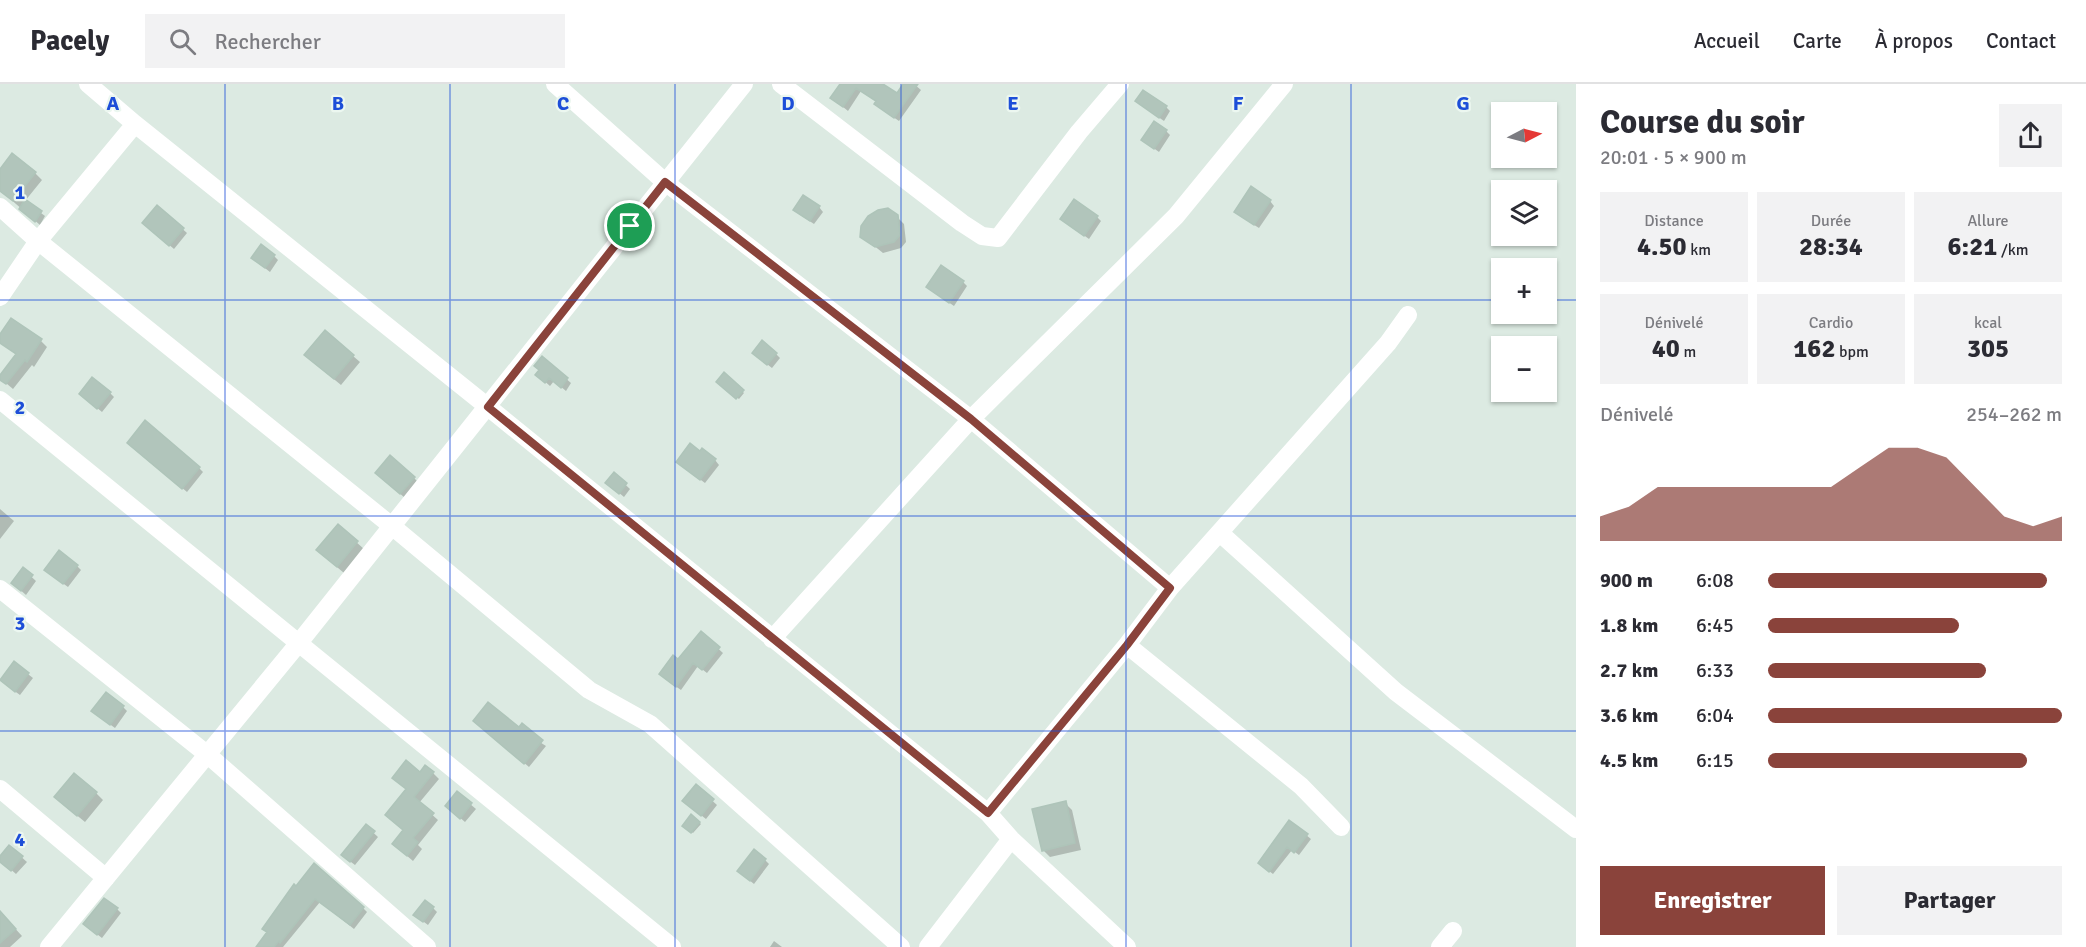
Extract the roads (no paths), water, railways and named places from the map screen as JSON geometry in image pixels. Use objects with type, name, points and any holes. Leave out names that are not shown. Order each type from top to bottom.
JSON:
[{"type":"street","points":[[88,84],[988,813],[1011,839],[1127,947]]},
{"type":"street","points":[[555,84],[665,182],[971,419],[1170,588]]},
{"type":"street","points":[[49,947],[393,527],[744,84]]},
{"type":"street","points":[[781,84],[962,223],[982,236],[998,238],[1079,132],[1120,84]]},
{"type":"street","points":[[772,639],[971,419],[1176,216],[1275,87]]},
{"type":"street","points":[[0,297],[38,241],[135,124]]},
{"type":"street","points":[[0,207],[38,241],[393,527],[589,690],[650,724],[901,947]]},
{"type":"street","points":[[988,813],[1127,645],[1170,588],[1388,343],[1408,315]]},
{"type":"street","points":[[0,400],[672,947]]},
{"type":"street","points":[[1220,533],[1396,692],[1576,829]]},
{"type":"street","points":[[0,589],[208,755],[427,947]]},
{"type":"street","points":[[1127,645],[1301,786],[1341,827]]},
{"type":"street","points":[[0,789],[106,878]]},
{"type":"street","points":[[928,947],[1011,839]]},
{"type":"street","points":[[1440,947],[1453,931]]}]
